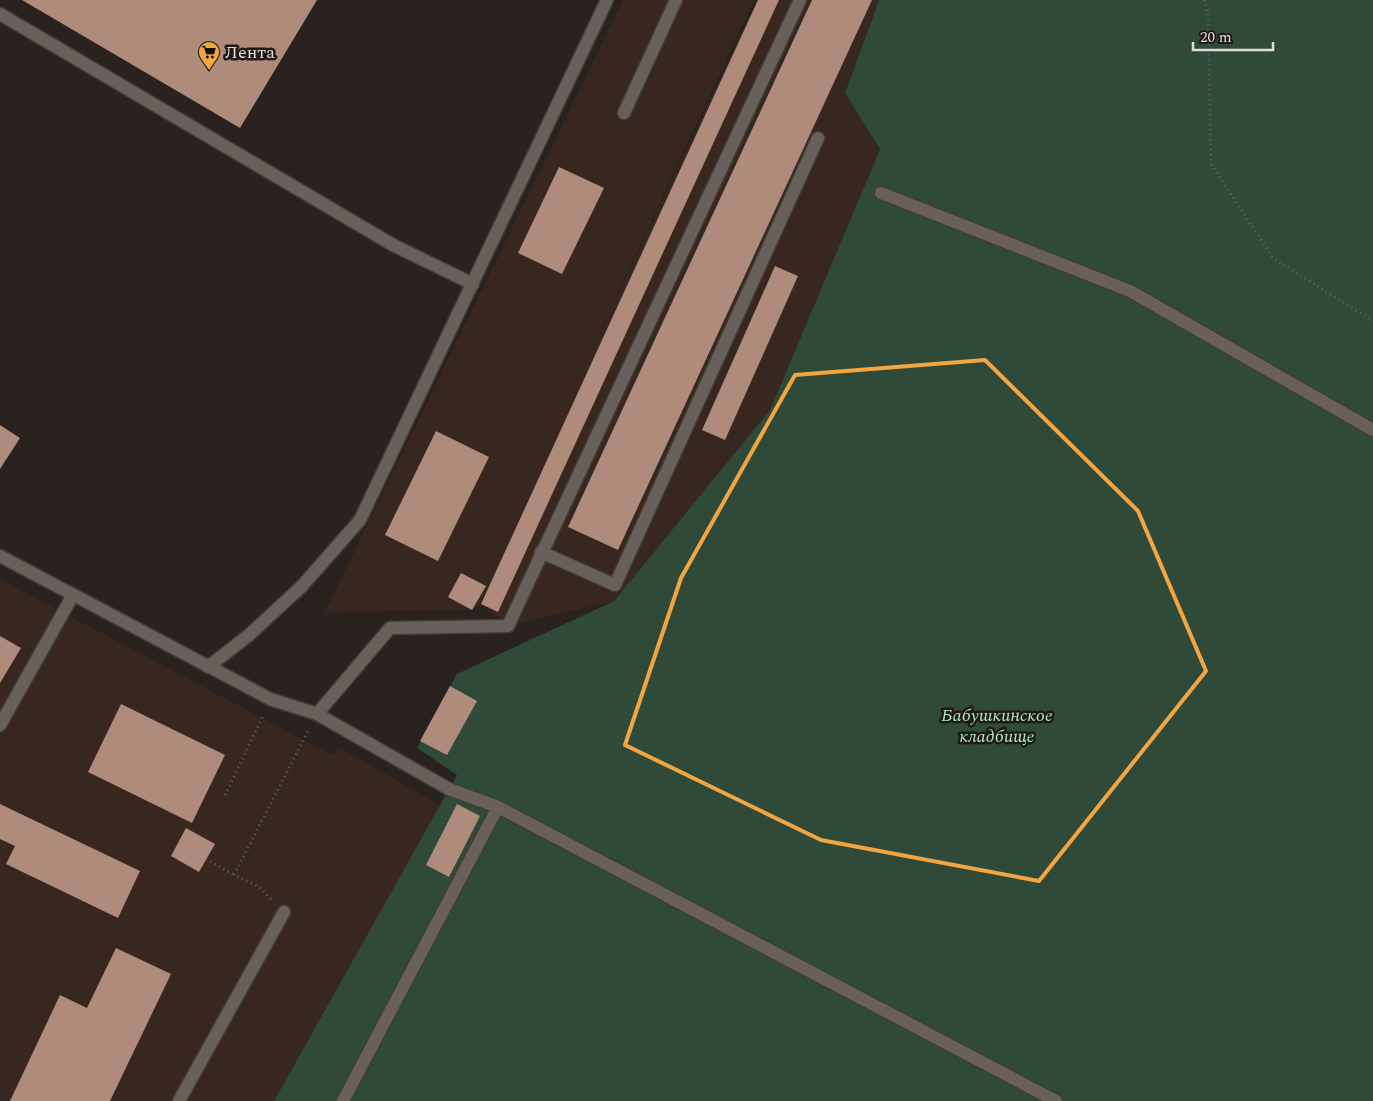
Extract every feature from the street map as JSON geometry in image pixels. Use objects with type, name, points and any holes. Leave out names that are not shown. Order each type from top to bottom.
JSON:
[{"type":"street","points":[[208,667],[249,635],[302,586],[360,520],[474,284],[607,0]]},
{"type":"street","points":[[624,113],[676,0]]},
{"type":"street","points":[[317,714],[390,628],[508,626],[800,0]]},
{"type":"street","points":[[0,14],[394,245],[474,284]]},
{"type":"street","points":[[541,552],[615,585],[818,138]]},
{"type":"street","points":[[881,193],[1130,291],[1373,430]]},
{"type":"street","points":[[0,556],[270,699],[317,714],[450,788],[498,807],[1056,1101]]},
{"type":"street","points":[[0,725],[73,595]]},
{"type":"street","points":[[343,1101],[498,807]]},
{"type":"street","points":[[180,1101],[284,912]]},
{"type":"path","points":[[1204,0],[1208,12],[1211,164],[1273,258],[1373,321]]},
{"type":"path","points":[[224,795],[270,699]]},
{"type":"path","points":[[234,874],[317,714]]},
{"type":"path","points":[[206,860],[259,887],[284,912]]},
{"type":"highlighted area","points":[[985,360],[1138,511],[1206,671],[1039,881],[821,840],[625,745],[681,578],[795,375]]},
{"type":"shaded area","points":[[623,0],[754,0],[567,403],[757,0],[879,0],[845,93],[880,148],[770,410],[614,601],[508,626],[481,604],[472,610],[325,612]]},
{"type":"shaded area","points":[[0,579],[332,755],[339,747],[441,806],[274,1101],[0,1101]]},
{"type":"green space","name":"Бабушкинское кладбище","points":[[879,0],[1373,0],[1373,1101],[274,1101],[457,775],[417,748],[457,674],[614,601],[770,410],[880,149],[845,93]]},
{"type":"building","name":"Лента","points":[[22,0],[317,0],[240,128]]},
{"type":"building","points":[[758,0],[779,0],[498,612],[481,604]]},
{"type":"building","points":[[812,0],[872,0],[618,550],[568,527]]},
{"type":"building","points":[[559,167],[604,188],[562,274],[518,253]]},
{"type":"building","points":[[775,266],[798,276],[725,440],[702,430]]},
{"type":"building","points":[[0,425],[20,438],[0,469]]},
{"type":"building","points":[[436,431],[489,457],[438,561],[385,535]]},
{"type":"building","points":[[461,573],[486,586],[472,610],[448,597]]},
{"type":"building","points":[[0,636],[21,648],[0,683]]},
{"type":"building","points":[[450,686],[477,701],[447,755],[420,741]]},
{"type":"building","points":[[121,704],[225,755],[192,823],[88,772]]},
{"type":"building","points":[[0,804],[140,871],[118,918],[6,864],[15,846],[0,839]]},
{"type":"building","points":[[457,804],[480,816],[449,877],[426,865]]},
{"type":"building","points":[[186,828],[215,844],[199,872],[171,856]]},
{"type":"building","points":[[116,948],[171,974],[110,1101],[10,1101],[60,995],[87,1008]]},
{"type":"place","name":"Лента","points":[[209,71]]}]
